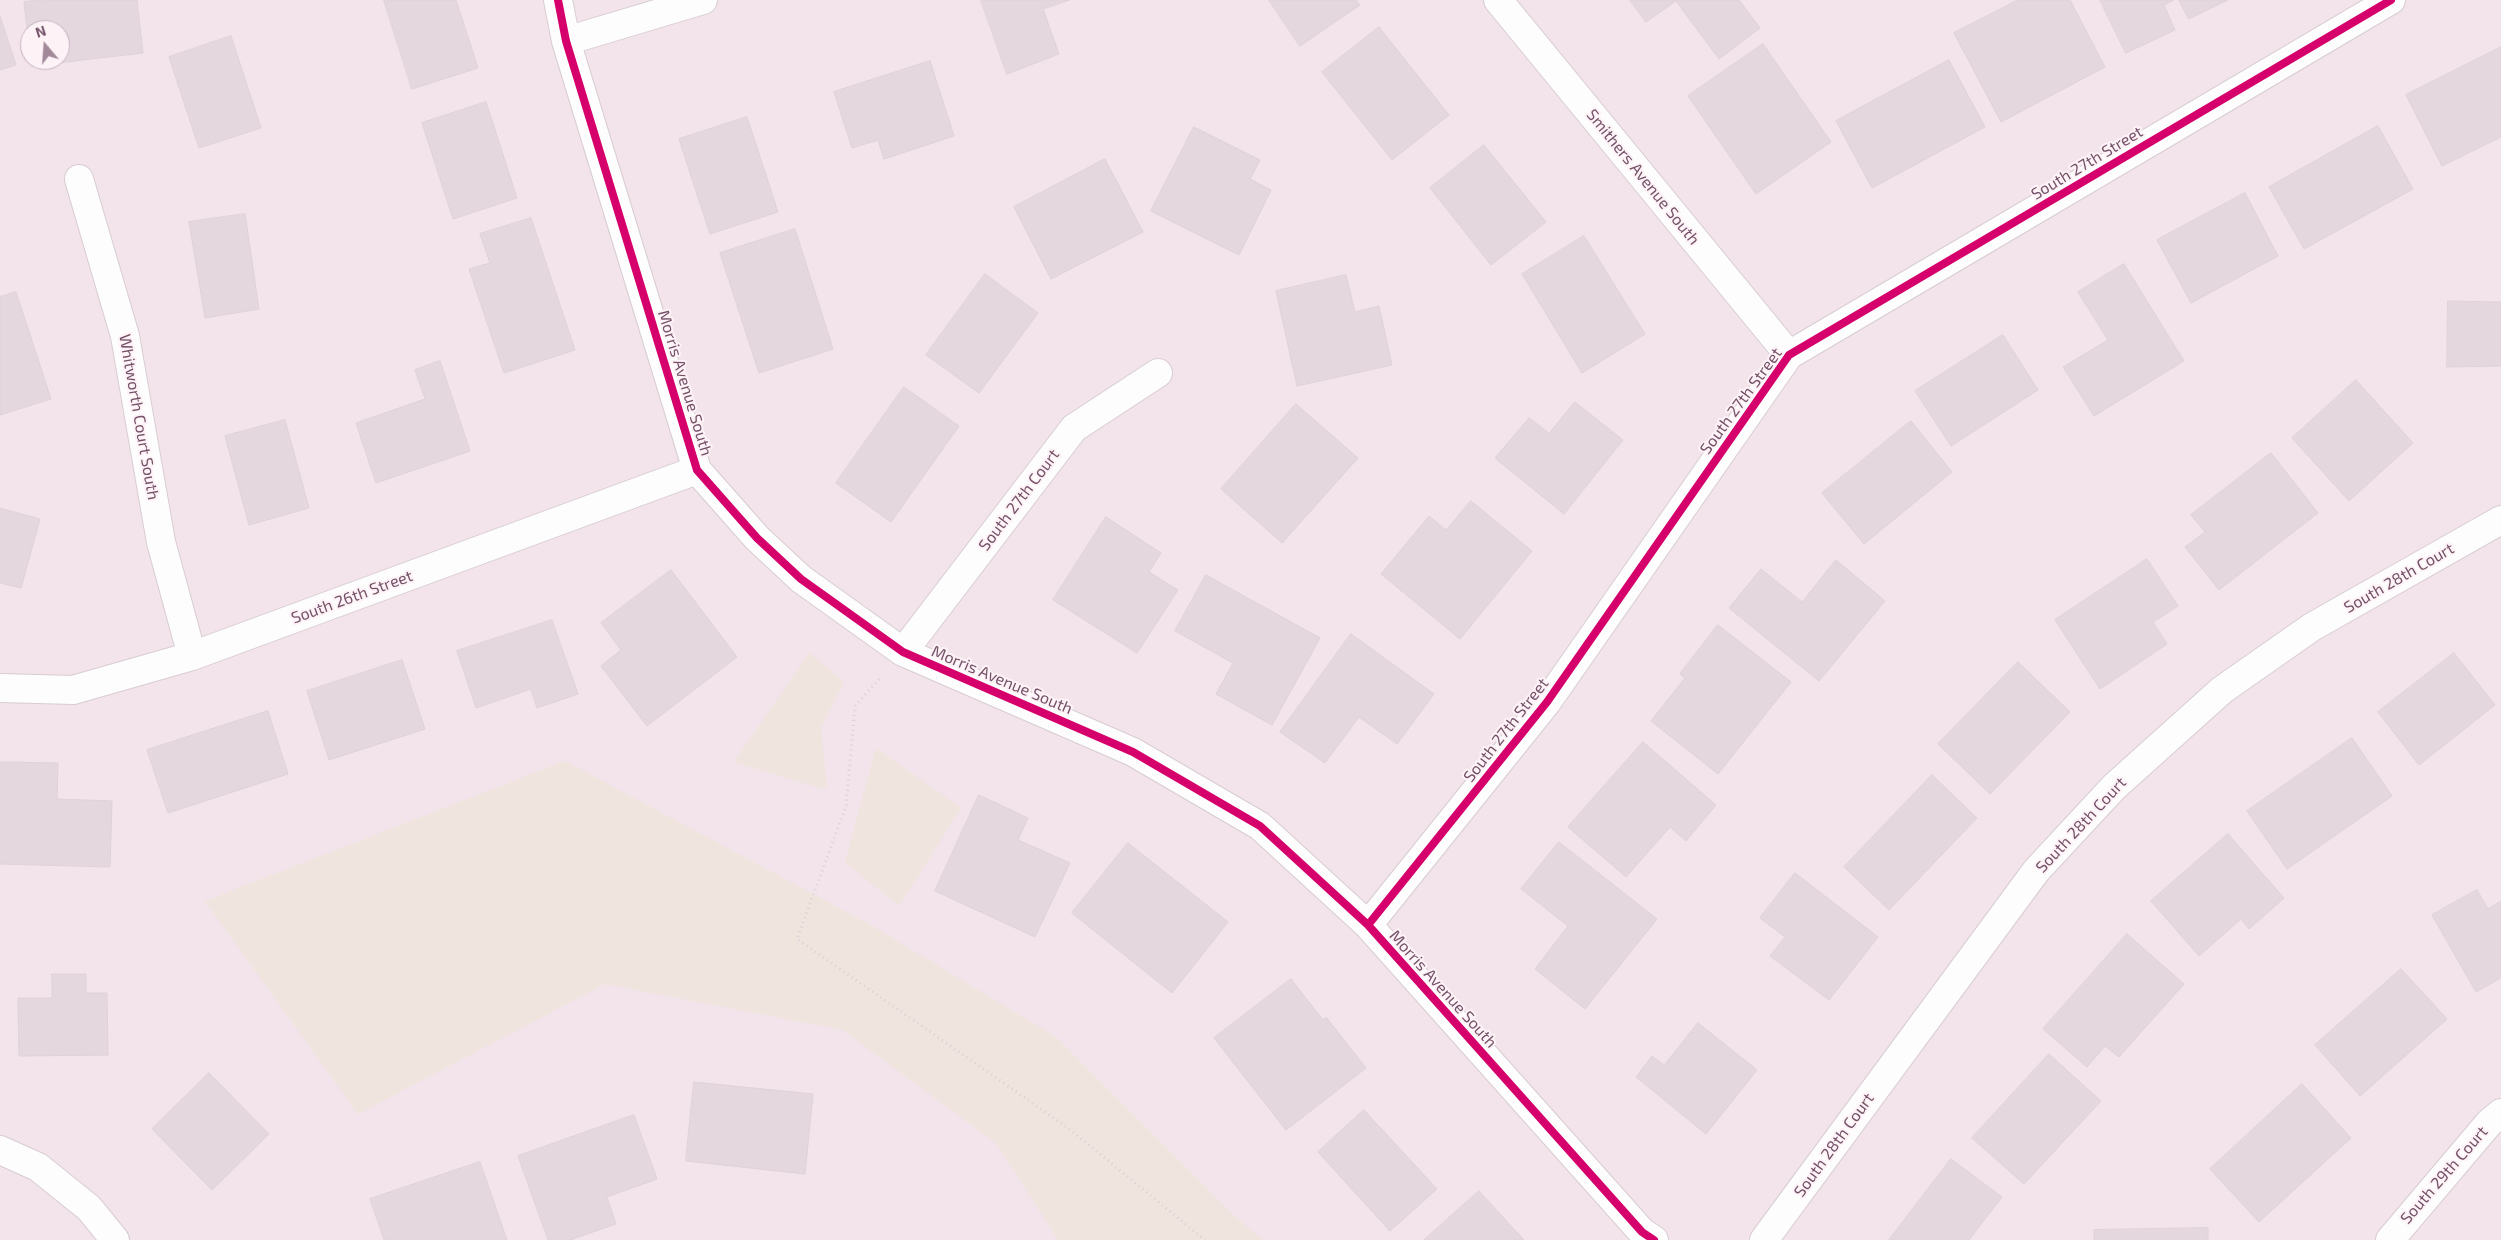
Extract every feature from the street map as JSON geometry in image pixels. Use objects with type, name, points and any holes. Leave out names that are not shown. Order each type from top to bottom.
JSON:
[{"type":"street","name":"Morris Avenue South","points":[[558,0],[566,41],[697,470],[757,538],[800,580],[903,652],[1133,752],[1260,826],[1368,925],[1636,1225],[1654,1240]]},
{"type":"street","points":[[566,41],[703,0]]},
{"type":"street","name":"Smithers Avenue South","points":[[1498,0],[1789,355]]},
{"type":"street","name":"South 27th Street","points":[[1368,925],[1547,702],[1789,355],[2391,0]]},
{"type":"street","name":"Whitworth Court South","points":[[79,179],[125,336],[161,542],[192,656]]},
{"type":"street","name":"South 27th Court","points":[[903,652],[1074,428],[1158,373]]},
{"type":"street","name":"South 26th Street","points":[[0,688],[74,690],[192,656],[697,470]]},
{"type":"street","name":"South 28th Court","points":[[1764,1240],[2036,871],[2114,787],[2222,690],[2312,627],[2501,520]]},
{"type":"street","name":"South 29th Court","points":[[2390,1240],[2489,1123],[2501,1113]]},
{"type":"street","points":[[0,1150],[38,1167],[89,1208],[115,1240]]},
{"type":"path","points":[[903,652],[855,706],[846,806],[797,939],[1068,1128],[1205,1240]]},
{"type":"shaded area","points":[[0,0],[2501,0],[2501,1240],[0,1240]]},
{"type":"shaded area","points":[[809,653],[844,682],[821,728],[827,790],[734,762]]},
{"type":"shaded area","points":[[876,748],[961,808],[899,906],[845,862]]},
{"type":"shaded area","points":[[565,761],[871,925],[1056,1037],[1231,1213],[1263,1240],[1058,1240],[997,1144],[843,1030],[605,984],[358,1114],[205,901]]},
{"type":"building","points":[[43,0],[137,0],[143,53],[70,61],[70,20],[26,20],[24,2]]},
{"type":"building","points":[[384,0],[456,0],[478,68],[412,89]]},
{"type":"building","points":[[981,0],[1070,0],[1043,9],[1059,54],[1007,74]]},
{"type":"building","points":[[1269,0],[1356,0],[1360,5],[1300,46]]},
{"type":"building","points":[[1630,0],[1739,0],[1760,28],[1719,59],[1676,1],[1646,22]]},
{"type":"building","points":[[2018,0],[2070,0],[2105,67],[2001,122],[1954,33]]},
{"type":"building","points":[[2100,0],[2174,0],[2164,5],[2175,30],[2126,53]]},
{"type":"building","points":[[2179,0],[2228,0],[2189,19]]},
{"type":"building","points":[[0,16],[16,65],[0,70]]},
{"type":"building","points":[[1379,27],[1449,115],[1392,160],[1322,72]]},
{"type":"building","points":[[231,36],[261,128],[199,148],[169,57]]},
{"type":"building","points":[[1763,44],[1831,142],[1756,194],[1688,96]]},
{"type":"building","points":[[2501,47],[2501,137],[2442,166],[2406,95]]},
{"type":"building","points":[[1949,60],[1985,127],[1872,188],[1836,121]]},
{"type":"building","points":[[930,61],[954,136],[884,159],[878,140],[852,148],[834,92]]},
{"type":"building","points":[[486,102],[517,198],[453,219],[422,123]]},
{"type":"building","points":[[747,117],[778,212],[710,234],[679,139]]},
{"type":"building","points":[[2378,126],[2413,189],[2304,249],[2269,187]]},
{"type":"building","points":[[1194,127],[1260,160],[1250,179],[1271,190],[1239,255],[1151,211]]},
{"type":"building","points":[[1484,145],[1546,222],[1491,265],[1430,188]]},
{"type":"building","points":[[1105,159],[1143,232],[1051,279],[1014,207]]},
{"type":"building","points":[[2245,193],[2278,256],[2191,303],[2157,240]]},
{"type":"building","points":[[245,214],[259,309],[205,318],[189,222]]},
{"type":"building","points":[[531,218],[575,350],[504,373],[469,269],[490,263],[480,234]]},
{"type":"building","points":[[795,229],[833,349],[759,373],[720,253]]},
{"type":"building","points":[[1584,236],[1645,334],[1582,373],[1522,274]]},
{"type":"building","points":[[2124,264],[2184,361],[2094,416],[2063,367],[2108,340],[2078,292]]},
{"type":"building","points":[[985,274],[1038,313],[979,393],[926,355]]},
{"type":"building","points":[[1346,275],[1355,312],[1379,306],[1392,365],[1297,386],[1276,291]]},
{"type":"building","points":[[16,292],[51,399],[0,415],[0,297]]},
{"type":"building","points":[[2448,301],[2501,302],[2501,366],[2447,367]]},
{"type":"building","points":[[2003,335],[2038,390],[1951,446],[1915,391]]},
{"type":"building","points":[[440,361],[470,451],[376,483],[356,423],[425,399],[415,370]]},
{"type":"building","points":[[2356,380],[2413,443],[2349,501],[2292,438]]},
{"type":"building","points":[[904,387],[959,426],[891,522],[836,483]]},
{"type":"building","points":[[1575,402],[1623,440],[1564,514],[1495,458],[1529,418],[1549,433]]},
{"type":"building","points":[[1296,404],[1358,458],[1282,543],[1221,489]]},
{"type":"building","points":[[285,420],[309,508],[249,525],[225,436]]},
{"type":"building","points":[[1911,421],[1952,472],[1864,544],[1822,493]]},
{"type":"building","points":[[2271,453],[2318,513],[2219,590],[2185,547],[2205,532],[2191,515]]},
{"type":"building","points":[[1471,501],[1532,551],[1460,639],[1381,574],[1429,516],[1446,530]]},
{"type":"building","points":[[0,508],[40,519],[21,588],[0,583]]},
{"type":"building","points":[[1106,517],[1161,553],[1149,572],[1178,590],[1137,653],[1053,600]]},
{"type":"building","points":[[2147,559],[2178,606],[2153,622],[2167,644],[2100,689],[2055,620]]},
{"type":"building","points":[[1836,560],[1885,601],[1819,681],[1729,608],[1761,569],[1802,602]]},
{"type":"building","points":[[671,570],[737,657],[647,726],[601,666],[621,650],[601,623]]},
{"type":"building","points":[[1206,575],[1320,638],[1272,725],[1216,694],[1233,663],[1175,631]]},
{"type":"building","points":[[552,620],[578,694],[537,708],[531,689],[476,708],[457,651]]},
{"type":"building","points":[[1718,625],[1791,682],[1718,774],[1651,721],[1685,678],[1680,674]]},
{"type":"building","points":[[1351,634],[1434,694],[1397,744],[1359,717],[1325,763],[1280,732]]},
{"type":"building","points":[[2454,653],[2495,705],[2419,765],[2378,712]]},
{"type":"building","points":[[402,660],[425,729],[329,760],[307,691]]},
{"type":"building","points":[[2018,662],[2070,712],[1990,794],[1938,744]]},
{"type":"building","points":[[268,711],[288,774],[168,813],[147,750]]},
{"type":"building","points":[[2352,738],[2392,796],[2287,869],[2247,811]]},
{"type":"building","points":[[1643,742],[1716,805],[1686,841],[1670,827],[1626,877],[1568,827]]},
{"type":"building","points":[[0,762],[58,763],[57,799],[112,801],[110,867],[0,864]]},
{"type":"building","points":[[1932,775],[1977,818],[1889,910],[1844,867]]},
{"type":"building","points":[[979,795],[1028,818],[1018,840],[1070,863],[1035,937],[935,891]]},
{"type":"building","points":[[2228,834],[2284,898],[2249,929],[2241,919],[2199,956],[2151,901]]},
{"type":"building","points":[[1559,842],[1657,919],[1585,1009],[1535,969],[1568,926],[1521,889]]},
{"type":"building","points":[[1128,843],[1228,922],[1172,993],[1072,913]]},
{"type":"building","points":[[1795,873],[1878,937],[1829,1000],[1770,956],[1785,937],[1760,918]]},
{"type":"building","points":[[2477,890],[2488,909],[2501,901],[2501,978],[2476,992],[2432,915]]},
{"type":"building","points":[[2127,934],[2184,984],[2119,1057],[2105,1046],[2087,1067],[2043,1029]]},
{"type":"building","points":[[2401,969],[2447,1019],[2360,1096],[2315,1045]]},
{"type":"building","points":[[52,974],[86,974],[86,993],[107,993],[108,1055],[19,1056],[18,998],[52,998]]},
{"type":"building","points":[[1291,979],[1323,1020],[1326,1017],[1366,1068],[1286,1130],[1214,1038]]},
{"type":"building","points":[[1698,1023],[1757,1070],[1706,1134],[1636,1077],[1652,1056],[1664,1065]]},
{"type":"building","points":[[2049,1054],[2101,1101],[2024,1184],[1972,1138]]},
{"type":"building","points":[[209,1073],[269,1134],[212,1190],[152,1129]]},
{"type":"building","points":[[694,1082],[813,1094],[805,1174],[686,1161]]},
{"type":"building","points":[[2302,1084],[2351,1138],[2259,1222],[2210,1169]]},
{"type":"building","points":[[1364,1110],[1437,1189],[1390,1231],[1318,1152]]},
{"type":"building","points":[[634,1115],[657,1179],[607,1197],[616,1224],[570,1240],[548,1240],[518,1156]]},
{"type":"building","points":[[1951,1159],[2002,1197],[1969,1240],[1889,1240]]},
{"type":"building","points":[[480,1162],[507,1240],[384,1240],[370,1199]]},
{"type":"building","points":[[1479,1191],[1524,1240],[1424,1240]]},
{"type":"building","points":[[2208,1228],[2208,1240],[2094,1240],[2094,1230]]},
{"type":"cycle path","points":[[558,0],[566,41],[697,470],[757,538],[801,579],[903,652],[1133,752],[1260,826],[1368,925],[1642,1232],[1654,1240]]},
{"type":"cycle path","points":[[1368,925],[1547,702],[1789,355],[2391,0]]}]
